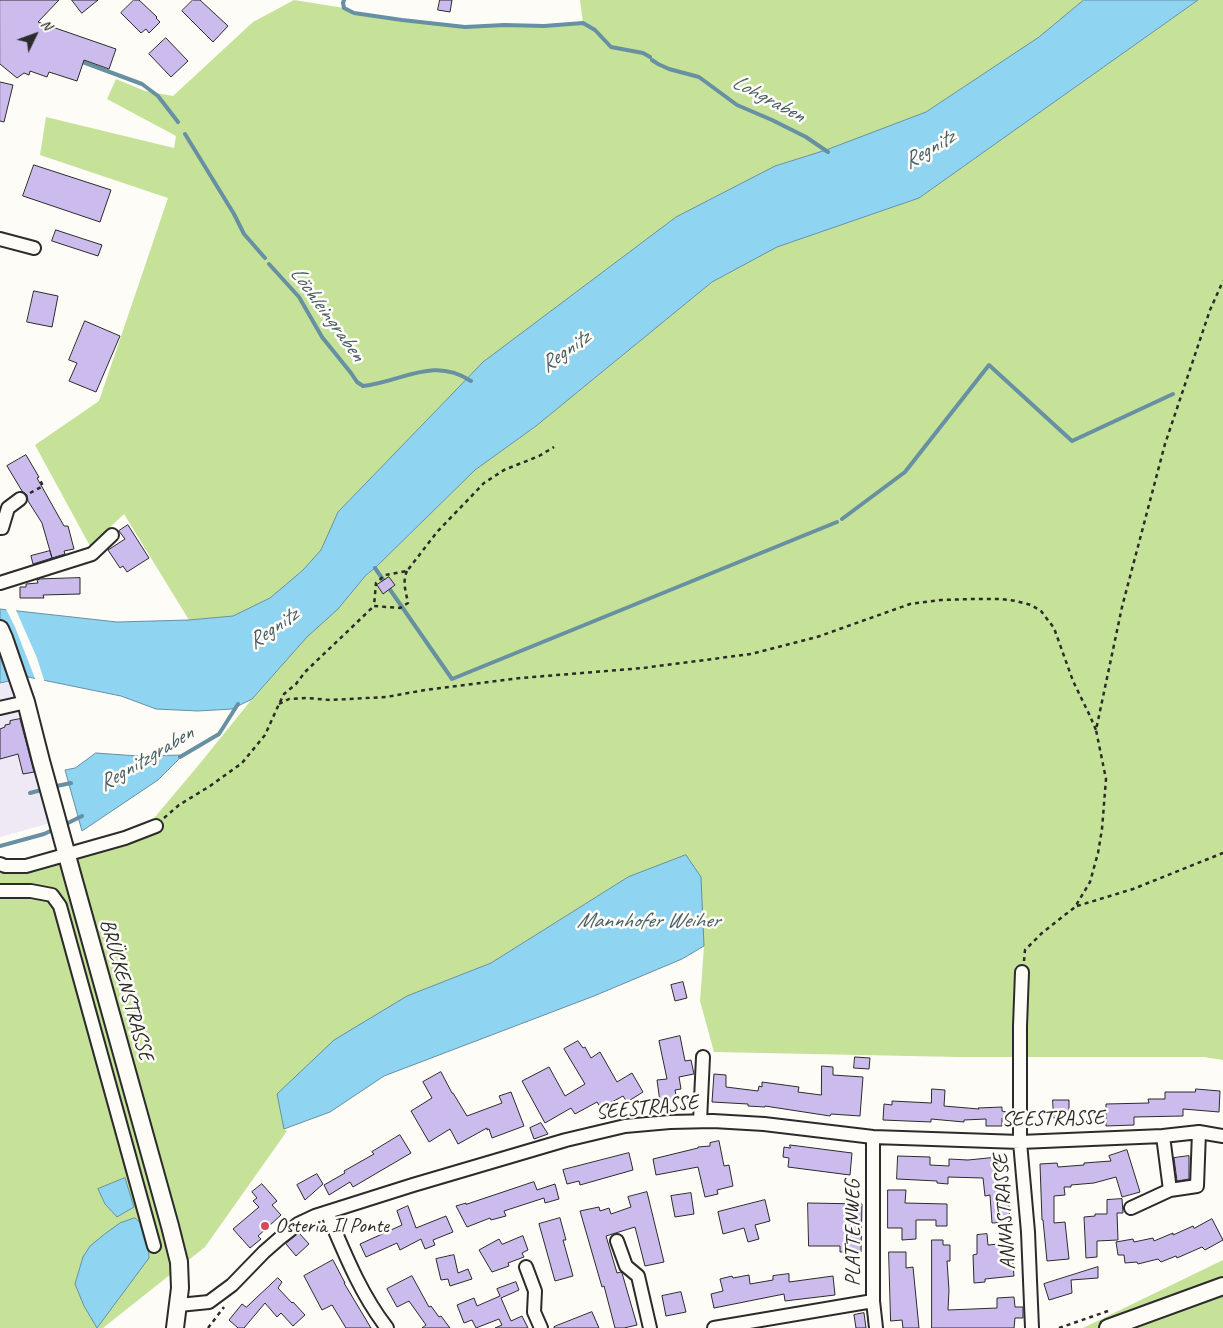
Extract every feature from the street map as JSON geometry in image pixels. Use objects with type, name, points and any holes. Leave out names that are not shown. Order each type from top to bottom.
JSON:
[{"type":"main road","name":"BRÜCKENSTRASSE","points":[[0,629],[24,695],[62,836],[61,857],[72,874],[169,1222],[179,1262],[179,1305],[175,1328]]},
{"type":"main road","points":[[1108,1328],[1223,1286]]},
{"type":"street","points":[[0,240],[34,248]]},
{"type":"street","points":[[0,528],[2,528],[8,508],[20,499]]},
{"type":"street","points":[[0,583],[92,554],[112,536]]},
{"type":"street","points":[[0,708],[24,695]]},
{"type":"street","points":[[0,864],[5,866],[26,866],[114,842],[156,826]]},
{"type":"street","points":[[0,890],[31,891],[52,895],[60,906],[154,1246]]},
{"type":"street","name":"ANNASTRASSE","points":[[1022,972],[1020,1142],[1028,1232],[1032,1328]]},
{"type":"street","points":[[700,1121],[703,1057]]},
{"type":"street","name":"SEESTRASSE","points":[[179,1305],[209,1302],[232,1285],[264,1252],[298,1224],[327,1212],[566,1140],[625,1126],[700,1121],[764,1124],[873,1137],[1020,1142],[1163,1136],[1199,1132],[1223,1136]]},
{"type":"street","points":[[1131,1208],[1170,1190],[1197,1186],[1199,1132]]},
{"type":"street","points":[[1163,1136],[1170,1190]]},
{"type":"street","name":"PLATTENWEG","points":[[873,1137],[873,1301],[876,1328]]},
{"type":"street","points":[[327,1212],[360,1286],[387,1328]]},
{"type":"street","points":[[618,1241],[626,1266],[638,1276],[650,1328]]},
{"type":"street","points":[[526,1267],[535,1292],[534,1312],[540,1328]]},
{"type":"street","points":[[714,1328],[873,1301]]},
{"type":"path","points":[[1096,730],[1122,607],[1165,444],[1210,310],[1223,281]]},
{"type":"path","points":[[374,606],[400,608],[408,602],[404,576],[437,532],[484,483],[504,470],[539,456],[554,447]]},
{"type":"path","points":[[39,478],[43,486]]},
{"type":"path","points":[[156,826],[179,805],[242,763],[265,735],[284,694],[374,606],[376,582],[386,575],[407,571]]},
{"type":"path","points":[[279,704],[289,699],[330,700],[386,697],[426,690],[644,668],[750,654],[817,637],[915,603],[941,600],[1000,599],[1016,601],[1031,605],[1041,611],[1054,628],[1073,681],[1096,730],[1106,779],[1098,853],[1090,882],[1076,907]]},
{"type":"path","points":[[1022,972],[1026,950],[1042,933],[1076,907],[1133,889],[1223,853]]},
{"type":"shaded area","points":[[11,682],[22,714],[50,823],[0,837],[0,684]]},
{"type":"green space","points":[[294,0],[344,8],[354,13],[465,27],[504,25],[544,26],[583,23],[580,0],[1084,0],[1039,37],[926,112],[826,150],[775,166],[676,217],[483,362],[338,512],[321,550],[303,570],[270,598],[233,616],[189,620],[124,514],[90,546],[35,445],[99,401],[168,198],[40,155],[46,117],[174,148],[176,136],[107,99],[116,79],[145,91],[173,96],[253,22]]},
{"type":"green space","points":[[1198,0],[1223,0],[1223,1060],[1204,1057],[958,1057],[714,1052],[700,1001],[704,946],[628,877],[491,963],[407,996],[284,1129],[287,1131],[205,1247],[103,1328],[0,1328],[0,865],[144,830],[252,699],[307,637],[338,609],[366,575],[475,470],[536,426],[712,282],[777,247],[919,198]]},
{"type":"green space","points":[[1223,1260],[1223,1328],[1083,1328]]},
{"type":"water","name":"Regnitz","points":[[1084,0],[1198,0],[919,198],[777,247],[712,282],[536,426],[475,470],[366,575],[338,609],[307,637],[252,699],[232,709],[198,711],[156,709],[121,696],[28,677],[0,683],[0,609],[117,622],[189,620],[233,616],[270,598],[303,570],[321,550],[338,512],[483,362],[676,217],[775,166],[826,150],[926,112],[1039,37]]},
{"type":"water","points":[[96,753],[138,756],[183,755],[158,780],[82,831],[65,770],[75,768]]},
{"type":"water","name":"Mannhofer Weiher","points":[[686,855],[701,877],[704,946],[682,959],[594,996],[384,1076],[330,1112],[284,1129],[277,1094],[334,1040],[407,996],[491,963],[628,877]]},
{"type":"water","points":[[125,1178],[134,1207],[117,1217],[105,1204],[98,1189]]},
{"type":"water","points":[[135,1218],[145,1231],[148,1241],[149,1258],[97,1328],[84,1306],[75,1284],[83,1257],[90,1246],[106,1233],[120,1223]]},
{"type":"pier","points":[[5,607],[15,608],[37,658],[45,683],[36,681]]},
{"type":"building","points":[[0,0],[59,0],[38,22],[116,49],[109,69],[84,60],[77,81],[49,72],[47,77],[30,71],[29,75],[24,73],[17,78],[0,64]]},
{"type":"building","points":[[72,0],[98,0],[82,13]]},
{"type":"building","points":[[134,0],[139,0],[160,22],[149,33],[146,29],[141,33],[121,13]]},
{"type":"building","points":[[193,0],[200,0],[228,26],[213,42],[182,11]]},
{"type":"building","points":[[440,0],[452,0],[450,12],[438,10]]},
{"type":"building","points":[[166,38],[188,61],[171,77],[149,54]]},
{"type":"building","points":[[0,82],[13,85],[4,122],[0,121]]},
{"type":"building","points":[[34,165],[111,190],[100,222],[23,196]]},
{"type":"building","points":[[56,230],[102,245],[98,256],[52,241]]},
{"type":"building","points":[[34,291],[58,296],[52,327],[27,322]]},
{"type":"building","points":[[85,321],[120,336],[96,392],[69,381],[77,363],[69,360]]},
{"type":"building","points":[[26,455],[64,526],[68,526],[74,549],[64,551],[65,554],[52,558],[42,523],[28,501],[27,495],[22,491],[7,466]]},
{"type":"building","points":[[128,525],[149,558],[127,572],[123,566],[120,568],[108,550],[125,539],[119,531]]},
{"type":"building","points":[[50,551],[52,558],[33,564],[31,556]]},
{"type":"building","points":[[389,577],[395,585],[383,594],[377,585]]},
{"type":"building","points":[[80,578],[80,594],[43,595],[44,598],[20,598],[20,587],[26,587],[26,584],[38,583],[37,580],[40,579]]},
{"type":"building","points":[[20,719],[34,772],[23,774],[18,754],[0,759],[0,729],[10,724],[10,721]]},
{"type":"building","points":[[683,982],[687,998],[675,1001],[671,985]]},
{"type":"building","points":[[680,1036],[685,1061],[691,1060],[694,1074],[679,1077],[681,1089],[675,1090],[677,1100],[660,1102],[657,1080],[667,1079],[659,1041]]},
{"type":"building","points":[[578,1041],[583,1048],[585,1047],[591,1058],[600,1052],[617,1082],[632,1073],[643,1092],[627,1102],[623,1096],[601,1108],[597,1102],[575,1114],[571,1108],[545,1123],[522,1081],[549,1067],[565,1096],[585,1084],[564,1049]]},
{"type":"building","points":[[855,1057],[870,1058],[869,1069],[854,1068]]},
{"type":"building","points":[[822,1066],[833,1067],[833,1075],[863,1077],[860,1116],[831,1114],[830,1116],[765,1106],[712,1102],[714,1074],[726,1075],[726,1087],[758,1091],[759,1086],[762,1087],[762,1082],[799,1087],[798,1092],[821,1095]]},
{"type":"building","points":[[441,1072],[467,1116],[502,1103],[499,1096],[511,1092],[524,1126],[492,1138],[487,1128],[458,1144],[450,1129],[429,1142],[411,1111],[432,1098],[423,1082]]},
{"type":"building","points":[[932,1089],[945,1090],[944,1106],[979,1109],[1002,1107],[1002,1111],[1006,1112],[1006,1118],[1002,1118],[1002,1126],[986,1126],[986,1119],[964,1120],[964,1122],[931,1119],[931,1122],[883,1120],[884,1104],[892,1105],[892,1101],[931,1103]]},
{"type":"building","points":[[1196,1089],[1220,1091],[1219,1112],[1183,1109],[1183,1116],[1134,1117],[1134,1125],[1106,1126],[1106,1104],[1149,1103],[1148,1099],[1165,1099],[1165,1092],[1195,1092]]},
{"type":"building","points":[[1053,1100],[1069,1100],[1069,1118],[1054,1118]]},
{"type":"building","points":[[541,1123],[548,1134],[534,1139],[530,1128]]},
{"type":"building","points":[[400,1135],[411,1153],[353,1187],[350,1182],[329,1195],[324,1185],[374,1154],[372,1152]]},
{"type":"building","points":[[719,1141],[724,1166],[729,1165],[733,1186],[717,1190],[718,1194],[705,1197],[698,1167],[656,1175],[653,1159],[698,1147],[710,1146],[710,1143]]},
{"type":"building","points":[[790,1145],[852,1153],[850,1175],[788,1167],[789,1158],[783,1157],[784,1147],[790,1148]]},
{"type":"building","points":[[1127,1150],[1140,1192],[1122,1197],[1116,1177],[1094,1183],[1064,1187],[1065,1195],[1054,1196],[1054,1223],[1065,1222],[1069,1259],[1047,1261],[1042,1220],[1040,1164],[1057,1163],[1058,1167],[1111,1161],[1109,1156]]},
{"type":"building","points":[[629,1153],[633,1170],[580,1185],[579,1181],[567,1184],[563,1170]]},
{"type":"building","points":[[898,1156],[930,1157],[930,1165],[949,1166],[949,1159],[968,1160],[998,1157],[1001,1191],[1008,1191],[1010,1222],[992,1223],[990,1195],[985,1196],[983,1178],[948,1177],[948,1184],[937,1183],[937,1181],[897,1179]]},
{"type":"building","points":[[1189,1156],[1189,1179],[1177,1181],[1174,1158]]},
{"type":"building","points":[[317,1174],[323,1184],[305,1200],[297,1185]]},
{"type":"building","points":[[534,1182],[537,1190],[555,1184],[559,1199],[545,1203],[544,1198],[504,1211],[506,1216],[491,1220],[490,1218],[467,1227],[456,1206],[466,1204]]},
{"type":"building","points":[[262,1184],[277,1201],[272,1205],[281,1215],[258,1236],[261,1239],[250,1248],[233,1229],[259,1207],[253,1201],[257,1198],[252,1192]]},
{"type":"building","points":[[888,1190],[906,1190],[905,1203],[947,1204],[947,1226],[936,1226],[936,1220],[916,1220],[916,1239],[902,1240],[902,1228],[888,1228]]},
{"type":"building","points":[[647,1192],[664,1262],[645,1266],[635,1227],[606,1236],[617,1273],[622,1273],[637,1325],[615,1328],[580,1211],[599,1207],[600,1211],[609,1208],[611,1214],[631,1207],[628,1197]]},
{"type":"building","points":[[691,1193],[694,1214],[675,1217],[671,1196]]},
{"type":"building","points":[[1122,1199],[1123,1213],[1117,1213],[1118,1240],[1097,1241],[1097,1257],[1086,1258],[1084,1217],[1095,1216],[1095,1214],[1107,1214],[1107,1200]]},
{"type":"building","points":[[765,1200],[770,1221],[755,1225],[759,1239],[748,1242],[744,1228],[723,1234],[718,1212]]},
{"type":"building","points":[[808,1203],[862,1204],[861,1252],[840,1252],[840,1246],[809,1246]]},
{"type":"building","points":[[408,1206],[416,1228],[446,1216],[453,1232],[433,1240],[435,1245],[425,1249],[421,1239],[400,1250],[397,1243],[366,1257],[360,1244],[402,1225],[397,1211]]},
{"type":"building","points":[[560,1218],[566,1240],[563,1240],[573,1276],[555,1281],[539,1224]]},
{"type":"building","points":[[1212,1219],[1223,1240],[1205,1250],[1202,1247],[1177,1258],[1176,1256],[1161,1262],[1158,1259],[1138,1264],[1137,1262],[1125,1263],[1124,1255],[1118,1255],[1116,1242],[1133,1239],[1134,1242],[1153,1238],[1154,1241],[1193,1226],[1194,1228]]},
{"type":"building","points":[[299,1233],[309,1244],[296,1256],[286,1244]]},
{"type":"building","points":[[987,1234],[988,1245],[1011,1243],[1014,1276],[985,1279],[985,1282],[974,1283],[973,1255],[977,1254],[977,1235]]},
{"type":"building","points":[[523,1236],[528,1250],[522,1253],[524,1257],[508,1263],[509,1266],[492,1272],[479,1250],[499,1239],[502,1244]]},
{"type":"building","points":[[932,1240],[943,1240],[943,1245],[950,1245],[950,1261],[947,1261],[948,1310],[997,1308],[997,1298],[1014,1297],[1015,1307],[1023,1307],[1023,1318],[1015,1318],[1014,1328],[932,1328]]},
{"type":"building","points":[[889,1252],[906,1252],[906,1268],[913,1267],[919,1328],[903,1328],[902,1320],[891,1321]]},
{"type":"building","points":[[454,1255],[458,1273],[468,1269],[472,1279],[450,1286],[448,1279],[441,1280],[436,1259]]},
{"type":"building","points":[[333,1260],[344,1283],[371,1328],[346,1328],[332,1305],[322,1310],[304,1276]]},
{"type":"building","points":[[1098,1267],[1098,1278],[1071,1280],[1072,1293],[1049,1300],[1044,1284]]},
{"type":"building","points":[[789,1274],[789,1282],[833,1276],[835,1295],[785,1301],[784,1294],[714,1308],[711,1294],[723,1291],[720,1279],[749,1275],[750,1284],[773,1280],[773,1276]]},
{"type":"building","points":[[412,1276],[429,1307],[431,1306],[439,1317],[441,1316],[450,1328],[422,1328],[426,1325],[409,1301],[397,1307],[387,1289]]},
{"type":"building","points":[[278,1278],[282,1282],[278,1288],[305,1315],[293,1326],[281,1313],[277,1317],[265,1303],[244,1328],[238,1328],[229,1320],[242,1304],[246,1307]]},
{"type":"building","points":[[516,1282],[519,1290],[501,1298],[511,1321],[522,1316],[528,1328],[495,1328],[502,1325],[499,1319],[476,1328],[472,1320],[464,1323],[457,1305],[474,1298],[477,1306],[500,1296],[497,1289]]},
{"type":"building","points":[[681,1292],[686,1312],[666,1316],[662,1296]]},
{"type":"building","points":[[592,1312],[599,1328],[554,1328],[554,1327]]},
{"type":"building","points":[[864,1313],[866,1328],[856,1328],[854,1315]]},
{"type":"waterway","name":"Lohgraben","points":[[344,0],[344,8],[354,13],[465,27],[504,25],[544,26],[583,23],[595,30],[611,47],[643,53],[650,57]]},
{"type":"waterway","name":"Lohgraben","points":[[652,60],[669,69],[699,77],[737,105],[806,137],[828,152]]},
{"type":"waterway","name":"Löchleingraben","points":[[80,61],[142,84],[158,96],[178,122]]},
{"type":"waterway","name":"Löchleingraben","points":[[185,134],[234,214],[244,234],[265,258]]},
{"type":"waterway","name":"Löchleingraben","points":[[269,264],[299,297],[322,337],[357,382],[363,386],[430,371],[444,371],[457,374],[471,381]]},
{"type":"waterway","points":[[842,519],[905,472],[989,365],[1072,441],[1173,394]]},
{"type":"waterway","points":[[375,568],[452,679],[837,522]]},
{"type":"waterway","name":"Regnitzgraben","points":[[180,757],[219,734],[238,704]]},
{"type":"waterway","points":[[52,787],[71,783]]},
{"type":"waterway","points":[[30,793],[45,789]]},
{"type":"waterway","name":"Regnitzgraben","points":[[64,825],[82,816]]},
{"type":"waterway","name":"Regnitzgraben","points":[[0,846],[44,834],[55,829]]},
{"type":"place","name":"Osteria Il Ponte","points":[[265,1226]]}]
